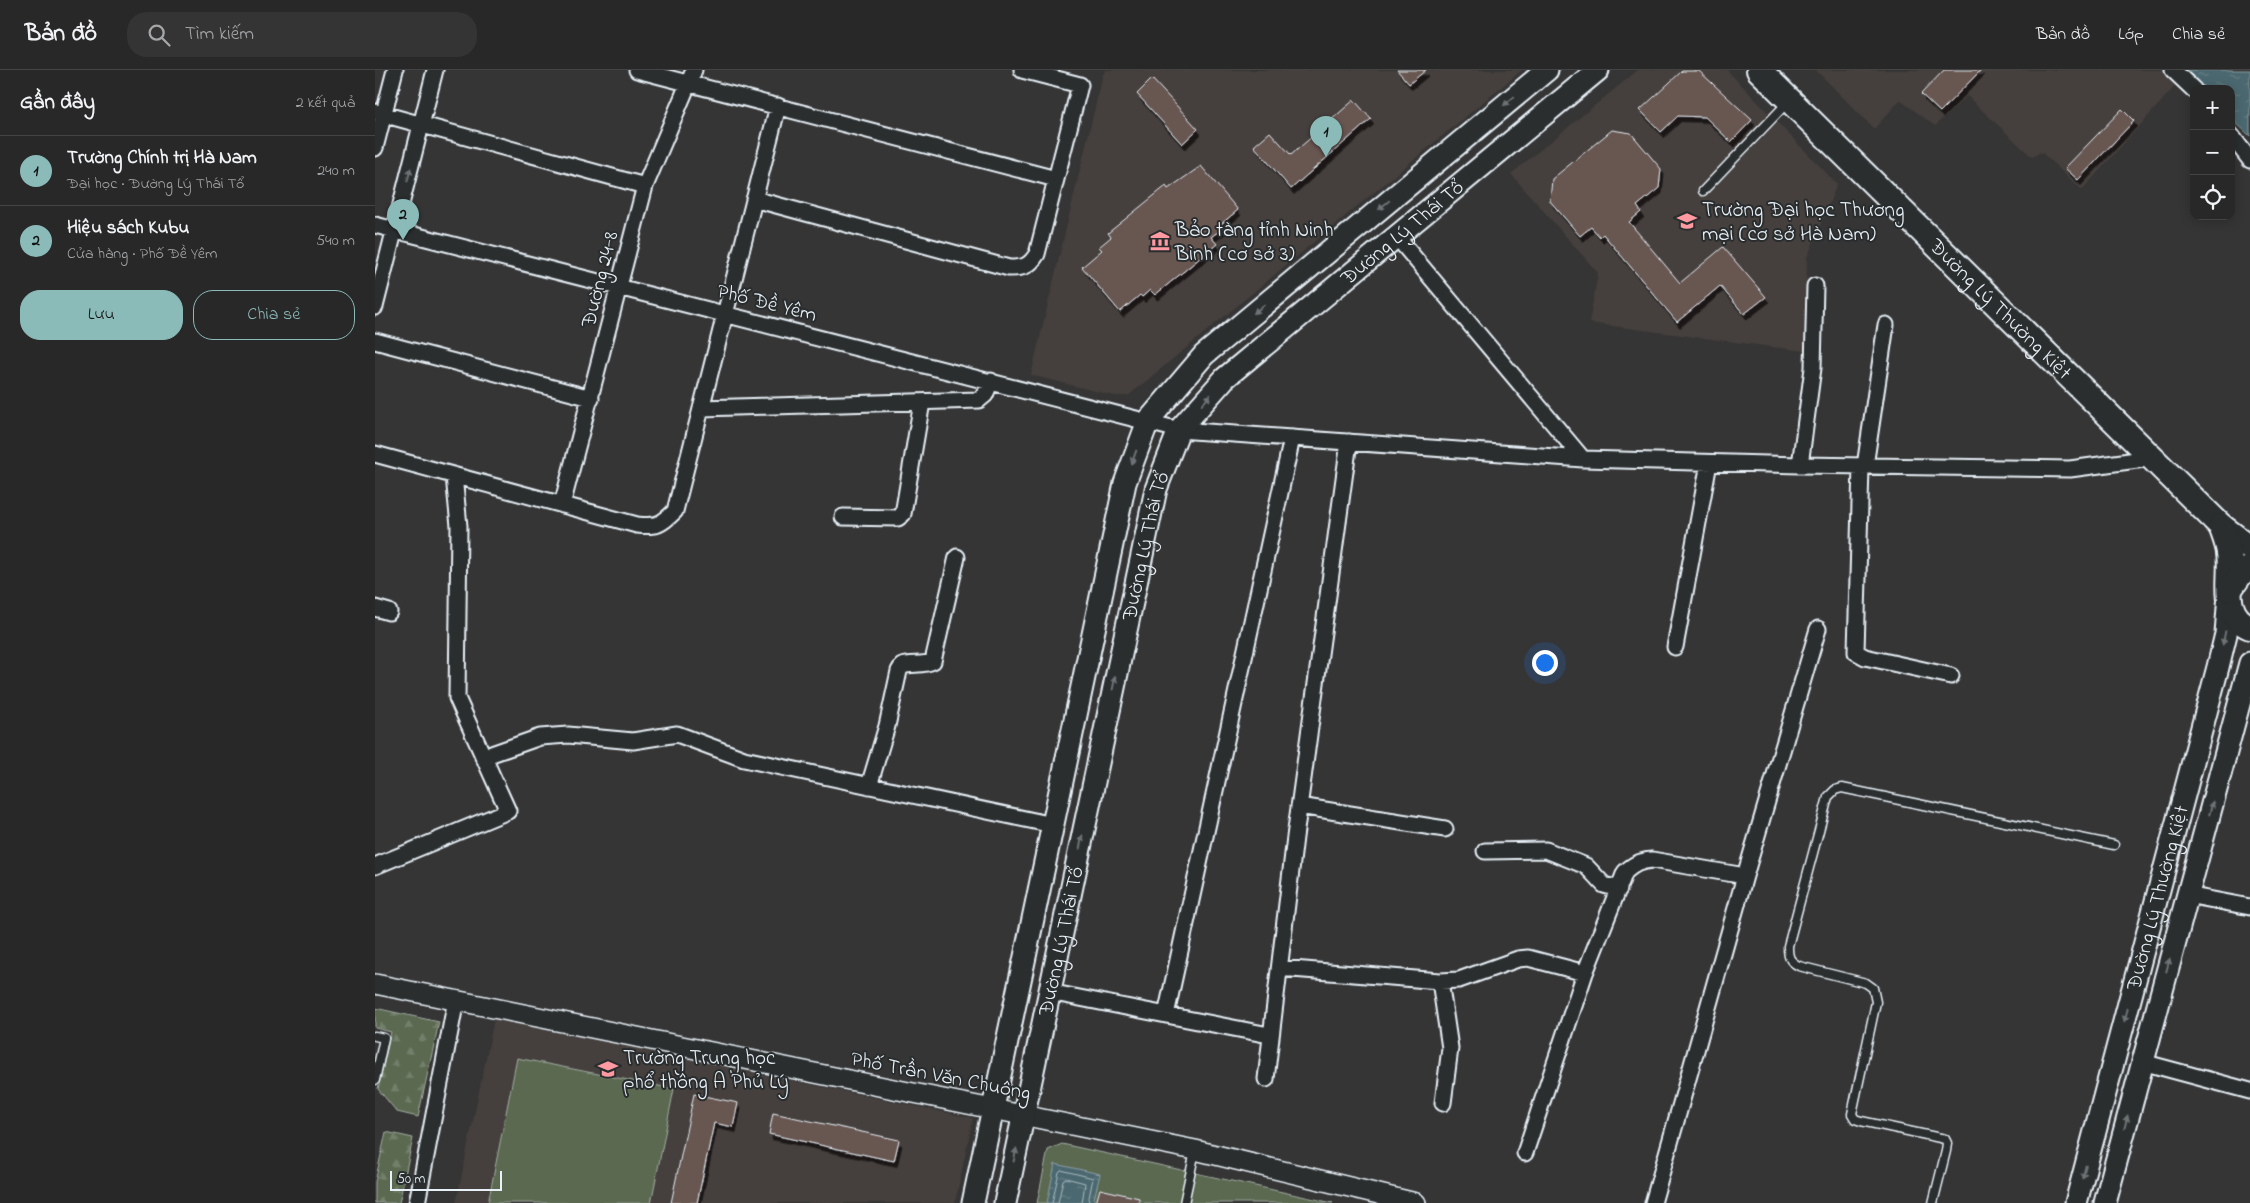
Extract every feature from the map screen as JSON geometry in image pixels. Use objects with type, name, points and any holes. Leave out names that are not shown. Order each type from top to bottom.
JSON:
[{"type":"main road","name":"Đường Lý Thái Tổ","points":[[973,1203],[1125,483],[1148,420],[1203,355],[1547,70]]},
{"type":"main road","name":"Đường Lý Thái Tổ","points":[[1005,1203],[1156,489],[1179,430],[1225,378],[1598,70]]},
{"type":"main road","name":"Đường Lý Thường Kiệt","points":[[1759,70],[2221,526],[2250,548]]},
{"type":"main road","points":[[2221,526],[2229,552],[2232,610],[2238,618],[2250,627]]},
{"type":"main road","points":[[2230,589],[2242,572],[2250,568]]},
{"type":"main road","name":"Đường Lý Thường Kiệt","points":[[2076,1203],[2218,667],[2226,634],[2230,589]]},
{"type":"main road","name":"Đường Lý Thường Kiệt","points":[[2105,1203],[2141,1062],[2250,663]]},
{"type":"street","points":[[375,148],[379,113],[395,70]]},
{"type":"street","points":[[375,307],[435,70]]},
{"type":"street","points":[[637,70],[691,76],[779,106],[1056,179]]},
{"type":"street","points":[[754,199],[1009,268],[1023,268],[1031,264],[1037,254],[1080,85],[1022,70]]},
{"type":"street","points":[[2173,70],[2190,86]]},
{"type":"street","name":"Đường 24-8","points":[[563,505],[645,186],[691,76]]},
{"type":"street","points":[[375,454],[637,526],[653,527],[665,521],[675,511],[724,314],[779,106]]},
{"type":"street","points":[[379,113],[645,186]]},
{"type":"street","points":[[2235,140],[2250,160]]},
{"type":"street","name":"Phố Đề Yêm","points":[[375,225],[1148,420],[1179,430],[1583,459],[1709,463],[2070,469],[2152,458]]},
{"type":"street","points":[[1396,236],[1583,459]]},
{"type":"street","points":[[1800,465],[1813,368],[1815,286]]},
{"type":"street","points":[[1885,324],[1863,466],[1857,652],[1865,657],[1951,676]]},
{"type":"street","points":[[375,341],[591,398]]},
{"type":"street","points":[[701,408],[979,400],[985,395],[991,381]]},
{"type":"street","points":[[843,518],[897,518],[903,514],[922,402]]},
{"type":"street","points":[[1167,1015],[1292,438]]},
{"type":"street","points":[[1266,1079],[1269,1035],[1280,968],[1299,806],[1349,442]]},
{"type":"street","points":[[1675,646],[1709,463]]},
{"type":"street","points":[[375,866],[508,811],[457,698],[459,526],[454,476]]},
{"type":"street","points":[[869,786],[887,726],[899,671],[902,666],[910,663],[927,664],[933,661],[957,557]]},
{"type":"street","points":[[1653,1203],[1745,876],[1818,629]]},
{"type":"street","points":[[483,756],[540,737],[568,735],[633,741],[677,734],[744,759],[1053,825]]},
{"type":"street","points":[[1299,806],[1445,829]]},
{"type":"street","points":[[1485,851],[1546,850],[1586,866],[1604,885],[1619,889]]},
{"type":"street","points":[[1525,1153],[1585,973],[1625,872],[1632,865],[1641,861],[1652,860],[1745,876]]},
{"type":"street","points":[[2187,895],[2250,907]]},
{"type":"street","points":[[1280,968],[1440,981],[1459,980],[1518,959],[1528,958],[1585,973]]},
{"type":"street","points":[[1440,981],[1449,1048],[1443,1103]]},
{"type":"street","name":"Phố Trần Văn Chuông","points":[[375,984],[1195,1150],[1416,1203]]},
{"type":"street","points":[[1049,992],[1269,1035]]},
{"type":"street","points":[[417,1203],[456,1000]]},
{"type":"street","points":[[2141,1062],[2250,1091]]},
{"type":"lane","points":[[1703,191],[1790,100]]},
{"type":"lane","points":[[1933,1203],[1946,1151],[1947,1143],[1945,1140],[1861,1121],[1855,1119],[1852,1114],[1877,1002],[1873,988],[1866,983],[1799,966],[1791,962],[1788,956],[1788,946],[1828,797],[1835,790],[1842,788],[2114,845]]},
{"type":"lane","points":[[375,1036],[385,1038],[375,1080]]},
{"type":"lane","points":[[1184,1203],[1195,1150]]},
{"type":"shaded area","points":[[1106,70],[1522,70],[1128,396],[1115,396],[1031,375],[1103,74]]},
{"type":"shaded area","name":"Trường Đại học Thương mại (cơ sở Hà Nam)","points":[[1638,70],[1727,70],[1837,184],[1807,258],[1804,351],[1589,323],[1598,273],[1511,174]]},
{"type":"shaded area","points":[[1816,70],[2182,70],[2186,74],[2082,190],[2041,152],[2032,157],[1967,96],[1935,126],[1900,100],[1874,129]]},
{"type":"shaded area","name":"Trường Trung học phổ thông A Phủ Lý","points":[[494,1019],[973,1118],[955,1203],[456,1203]]},
{"type":"green space","points":[[375,1008],[439,1022],[418,1117],[397,1112],[378,1089],[391,1032],[375,1028]]},
{"type":"green space","points":[[517,1058],[674,1089],[651,1203],[488,1203]]},
{"type":"green space","points":[[386,1132],[413,1138],[399,1203],[375,1203],[375,1182]]},
{"type":"green space","points":[[1062,1144],[1333,1203],[1037,1203],[1048,1150]]},
{"type":"water","points":[[2182,70],[2250,70],[2250,136],[2235,122],[2235,85],[2197,85]]},
{"type":"water","points":[[1055,1164],[1100,1174],[1093,1203],[1047,1203]]},
{"type":"building","points":[[1397,70],[1426,70],[1409,84]]},
{"type":"building","points":[[1944,70],[1981,70],[1940,112],[1921,94]]},
{"type":"building","points":[[1682,71],[1699,71],[1752,120],[1731,142],[1705,117],[1678,116],[1661,132],[1640,110]]},
{"type":"building","points":[[1152,79],[1198,129],[1182,144],[1137,94]]},
{"type":"building","points":[[1354,100],[1371,119],[1291,189],[1254,146],[1270,132],[1291,155]]},
{"type":"building","points":[[2122,109],[2134,121],[2078,180],[2065,168]]},
{"type":"building","points":[[1612,130],[1631,133],[1661,169],[1659,188],[1637,206],[1641,212],[1629,222],[1680,283],[1723,247],[1766,297],[1744,314],[1720,286],[1677,322],[1603,234],[1600,237],[1591,227],[1580,236],[1550,201],[1552,179]]},
{"type":"building","name":"Bảo tàng tỉnh Ninh Bình (cơ sở 3)","points":[[1201,166],[1238,210],[1220,225],[1223,228],[1211,237],[1217,244],[1155,295],[1150,290],[1142,297],[1140,295],[1120,312],[1082,267],[1102,250],[1099,247],[1111,237],[1108,233],[1166,186],[1168,189]]},
{"type":"building","points":[[694,1094],[738,1103],[733,1127],[714,1123],[697,1203],[671,1203]]},
{"type":"building","points":[[773,1113],[899,1140],[894,1161],[769,1134]]},
{"type":"building","points":[[1100,1189],[1139,1198],[1139,1203],[1096,1203]]},
{"type":"place","name":"Trường Chính trị Hà Nam","points":[[1326,157]]},
{"type":"place","name":"Trường Đại học Thương mại (cơ sở Hà Nam)","points":[[1687,221]]},
{"type":"place","name":"Hiệu sách Kubu","points":[[403,240]]},
{"type":"place","name":"Bảo tàng tỉnh Ninh Bình (cơ sở 3)","points":[[1160,241]]},
{"type":"place","name":"Trường Trung học phổ thông A Phủ Lý","points":[[608,1069]]}]
